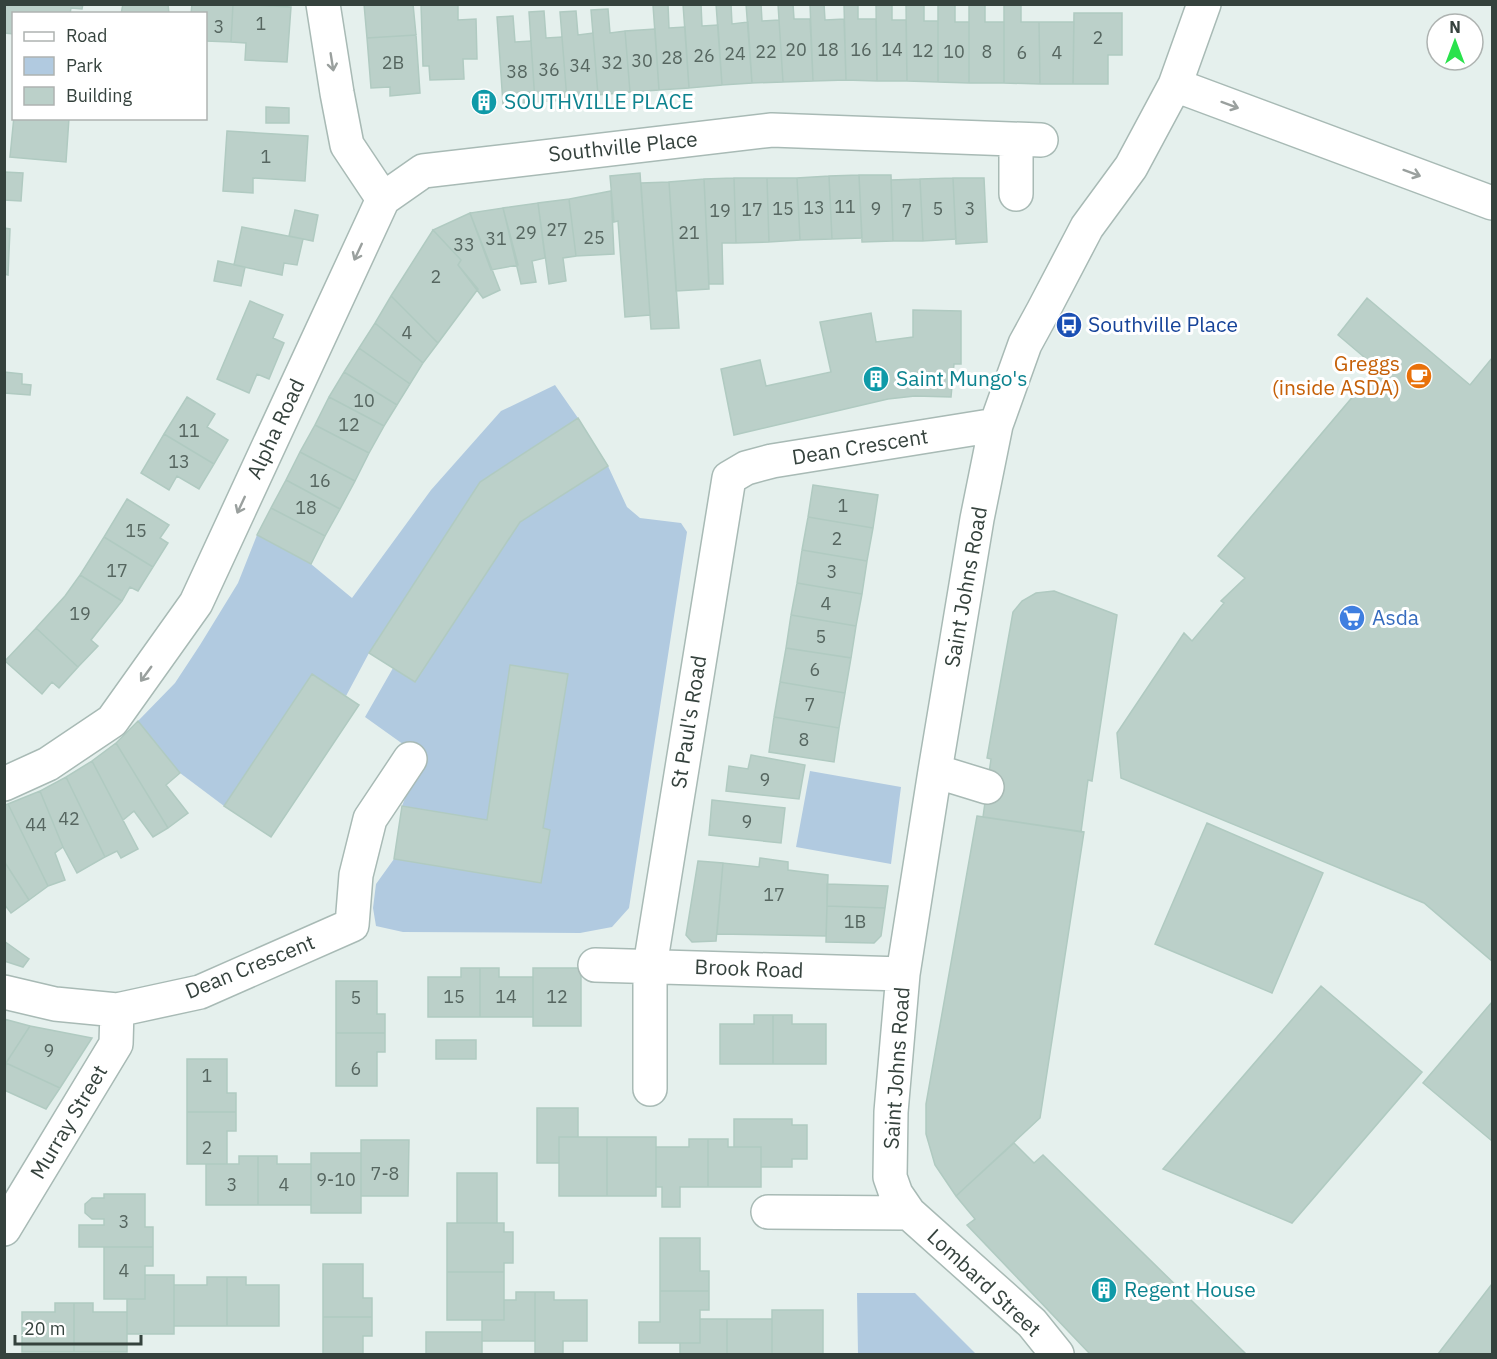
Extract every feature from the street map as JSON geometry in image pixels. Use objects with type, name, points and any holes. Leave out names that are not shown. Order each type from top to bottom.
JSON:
[{"type":"street","points":[[323,4],[347,144],[383,199]]},
{"type":"street","name":"Saint Johns Road","points":[[909,1213],[896,1194],[890,1178],[891,1112],[903,974],[934,771],[977,519],[996,425],[1025,344],[1042,311],[1087,227],[1131,167],[1175,85],[1204,4]]},
{"type":"street","points":[[1175,85],[1492,203]]},
{"type":"street","name":"Southville Place","points":[[383,199],[423,171],[551,154],[772,130],[1029,140],[1016,194]]},
{"type":"street","name":"Alpha Road","points":[[4,784],[48,764],[112,721],[196,603],[383,199]]},
{"type":"street","name":"Dean Crescent","points":[[729,478],[746,468],[772,461],[996,425]]},
{"type":"street","name":"St Paul's Road","points":[[650,1089],[650,966],[729,478]]},
{"type":"street","name":"Dean Crescent","points":[[4,992],[55,1004],[117,1010],[200,992],[352,924],[356,875],[370,819],[410,759]]},
{"type":"street","points":[[934,771],[987,787]]},
{"type":"street","name":"Brook Road","points":[[595,965],[903,974]]},
{"type":"street","name":"Murray Street","points":[[4,1229],[116,1044],[117,1010]]},
{"type":"street","points":[[768,1212],[909,1213]]},
{"type":"street","name":"Lombard Street","points":[[909,1213],[1032,1323],[1057,1354]]},
{"type":"green space","points":[[555,385],[578,418],[480,482],[369,653],[346,696],[312,675],[224,806],[180,773],[138,721],[175,683],[200,645],[238,583],[257,535],[311,564],[352,598],[431,490],[501,411]]},
{"type":"green space","points":[[608,466],[627,507],[640,518],[681,523],[687,532],[629,908],[612,927],[580,933],[403,932],[376,926],[373,908],[376,884],[394,859],[402,806],[421,757],[365,717],[393,668],[415,682],[520,522]]},
{"type":"green space","points":[[810,771],[901,787],[891,864],[796,847]]},
{"type":"green space","points":[[857,1293],[915,1293],[976,1354],[858,1354]]},
{"type":"building","points":[[4,4],[83,4],[82,9],[71,8],[70,12],[12,12],[12,34],[4,33]]},
{"type":"building","points":[[123,4],[168,4],[169,12],[121,12]]},
{"type":"building","points":[[192,4],[233,4],[231,42],[207,41],[207,12],[191,12]]},
{"type":"building","points":[[233,4],[291,7],[287,62],[245,60],[246,43],[231,42]]},
{"type":"building","points":[[364,4],[413,4],[416,35],[367,38]]},
{"type":"building","points":[[421,4],[458,5],[458,20],[476,19],[477,59],[463,59],[464,79],[430,80],[429,66],[423,66]]},
{"type":"building","points":[[668,4],[669,28],[685,27],[689,88],[659,90],[653,5]]},
{"type":"building","points":[[683,4],[701,4],[702,26],[718,25],[722,85],[689,88]]},
{"type":"building","points":[[716,4],[731,4],[732,24],[748,22],[752,83],[722,85]]},
{"type":"building","points":[[746,4],[761,4],[762,21],[779,20],[783,82],[752,83]]},
{"type":"building","points":[[778,4],[793,4],[794,19],[810,19],[813,81],[783,82]]},
{"type":"building","points":[[810,4],[824,4],[825,20],[844,19],[846,80],[813,81]]},
{"type":"building","points":[[844,4],[858,4],[858,19],[876,19],[877,81],[846,80]]},
{"type":"building","points":[[876,4],[892,4],[892,20],[906,20],[907,81],[877,81]]},
{"type":"building","points":[[906,4],[924,4],[924,21],[938,21],[938,82],[907,81]]},
{"type":"building","points":[[938,4],[955,4],[955,22],[969,22],[969,83],[938,82]]},
{"type":"building","points":[[969,4],[985,4],[985,22],[1004,22],[1004,83],[969,83]]},
{"type":"building","points":[[1004,4],[1021,4],[1021,22],[1039,22],[1040,84],[1004,83]]},
{"type":"building","points":[[608,9],[610,33],[625,31],[630,92],[598,95],[591,10]]},
{"type":"building","points":[[544,11],[546,38],[562,37],[567,100],[535,102],[529,12]]},
{"type":"building","points":[[576,11],[578,35],[593,33],[598,95],[567,100],[560,12]]},
{"type":"building","points":[[1074,13],[1122,13],[1122,55],[1108,55],[1108,84],[1073,84]]},
{"type":"building","points":[[513,16],[515,42],[531,41],[535,102],[503,104],[497,17]]},
{"type":"building","points":[[1039,22],[1074,22],[1073,84],[1040,84]]},
{"type":"building","points":[[655,29],[659,90],[630,92],[625,31]]},
{"type":"building","points":[[416,35],[420,93],[390,96],[390,87],[371,88],[367,38]]},
{"type":"building","name":"SOUTHVILLE PLACE","points":[[491,91],[492,111],[477,113],[476,93]]},
{"type":"building","points":[[266,107],[289,108],[289,123],[266,123]]},
{"type":"building","points":[[14,120],[69,120],[66,162],[10,157]]},
{"type":"building","points":[[227,131],[308,136],[305,181],[253,178],[253,193],[223,191]]},
{"type":"building","points":[[4,172],[23,173],[21,201],[4,200]]},
{"type":"building","points":[[640,173],[650,315],[625,317],[618,221],[614,222],[610,176]]},
{"type":"building","points":[[859,175],[891,175],[893,241],[862,242]]},
{"type":"building","points":[[859,175],[862,238],[832,239],[829,176]]},
{"type":"building","points":[[829,176],[832,239],[800,240],[797,178]]},
{"type":"building","points":[[734,178],[767,178],[769,242],[736,243]]},
{"type":"building","points":[[734,178],[736,243],[722,243],[723,284],[709,284],[704,179]]},
{"type":"building","points":[[767,178],[797,178],[800,240],[769,242]]},
{"type":"building","points":[[953,178],[984,178],[987,242],[956,244]]},
{"type":"building","points":[[953,178],[956,239],[923,241],[920,179]]},
{"type":"building","points":[[704,179],[709,289],[676,291],[669,182]]},
{"type":"building","points":[[920,179],[923,241],[893,241],[891,180]]},
{"type":"building","points":[[669,182],[679,328],[651,329],[641,183]]},
{"type":"building","points":[[611,191],[614,254],[576,256],[569,199]]},
{"type":"building","points":[[569,199],[576,256],[563,258],[566,281],[549,284],[538,203]]},
{"type":"building","points":[[538,203],[545,258],[532,261],[536,282],[521,284],[503,208]]},
{"type":"building","points":[[503,208],[518,265],[491,270],[470,213]]},
{"type":"building","points":[[295,210],[318,215],[313,241],[289,236]]},
{"type":"building","points":[[470,213],[500,290],[483,298],[458,265],[461,260],[433,230]]},
{"type":"building","points":[[242,227],[303,239],[297,265],[284,263],[282,275],[234,265]]},
{"type":"building","points":[[4,228],[10,229],[8,275],[4,274]]},
{"type":"building","points":[[433,230],[461,260],[458,265],[478,289],[438,343],[391,296]]},
{"type":"building","points":[[218,261],[245,267],[241,286],[214,281]]},
{"type":"building","points":[[391,296],[438,343],[423,363],[375,323]]},
{"type":"building","name":"Asda","points":[[1367,298],[1470,385],[1492,358],[1492,961],[1424,903],[1121,778],[1117,733],[1184,633],[1192,641],[1224,603],[1221,601],[1245,578],[1218,556],[1377,368],[1338,335]]},
{"type":"building","points":[[250,301],[283,315],[273,338],[284,343],[269,379],[257,374],[249,393],[217,379]]},
{"type":"building","name":"Saint Mungo's","points":[[913,310],[961,311],[961,364],[954,364],[951,397],[915,396],[888,399],[734,435],[721,369],[760,360],[766,386],[831,372],[820,322],[871,313],[876,342],[913,337]]},
{"type":"building","points":[[375,323],[423,363],[410,384],[359,348]]},
{"type":"building","points":[[359,348],[410,384],[397,405],[344,372]]},
{"type":"building","points":[[4,372],[22,374],[22,384],[31,385],[30,395],[4,393]]},
{"type":"building","points":[[344,372],[397,405],[384,426],[329,397]]},
{"type":"building","points":[[187,397],[215,414],[207,427],[228,440],[214,464],[164,434]]},
{"type":"building","points":[[329,397],[384,426],[369,453],[315,425]]},
{"type":"building","points":[[578,418],[608,466],[520,522],[415,682],[369,653],[480,482]]},
{"type":"building","points":[[315,425],[369,453],[355,481],[300,452]]},
{"type":"building","points":[[164,434],[214,464],[199,489],[177,476],[169,490],[141,473]]},
{"type":"building","points":[[300,452],[355,481],[340,509],[286,480]]},
{"type":"building","points":[[286,480],[340,509],[325,536],[271,508]]},
{"type":"building","points":[[813,485],[878,495],[873,528],[808,517]]},
{"type":"building","points":[[127,499],[169,525],[160,538],[168,543],[153,567],[104,537]]},
{"type":"building","points":[[271,508],[325,536],[311,564],[257,535]]},
{"type":"building","points":[[808,517],[873,528],[867,561],[802,550]]},
{"type":"building","points":[[104,537],[153,567],[138,591],[130,587],[122,601],[80,575]]},
{"type":"building","points":[[802,550],[867,561],[862,594],[797,583]]},
{"type":"building","points":[[80,575],[122,601],[91,640],[98,646],[78,667],[36,628],[65,596]]},
{"type":"building","points":[[797,583],[862,594],[856,626],[791,615]]},
{"type":"building","points":[[1054,591],[1117,615],[1092,781],[1088,780],[1081,832],[983,817],[991,759],[987,758],[1013,612],[1022,601],[1036,593]]},
{"type":"building","points":[[791,615],[856,626],[851,658],[786,648]]},
{"type":"building","points":[[36,628],[78,667],[59,688],[52,682],[42,694],[5,661]]},
{"type":"building","points":[[786,648],[851,658],[845,693],[780,682]]},
{"type":"building","points":[[510,665],[568,674],[543,828],[550,830],[541,883],[394,859],[402,806],[487,820]]},
{"type":"building","points":[[312,674],[359,705],[271,837],[224,806]]},
{"type":"building","points":[[780,682],[845,693],[839,728],[774,717]]},
{"type":"building","points":[[774,717],[839,728],[834,762],[769,752]]},
{"type":"building","points":[[138,721],[180,773],[166,785],[188,813],[168,828],[116,743]]},
{"type":"building","points":[[116,743],[168,828],[153,837],[134,811],[123,820],[92,761]]},
{"type":"building","points":[[751,755],[805,765],[799,799],[726,791],[729,766],[748,769]]},
{"type":"building","points":[[92,761],[138,849],[121,858],[117,851],[105,857],[66,777]]},
{"type":"building","points":[[66,777],[105,857],[77,873],[63,847],[40,791]]},
{"type":"building","points":[[40,791],[63,847],[55,853],[65,880],[48,886],[8,804]]},
{"type":"building","points":[[712,800],[785,808],[781,843],[709,835]]},
{"type":"building","points":[[8,804],[48,886],[29,900],[4,861],[4,805]]},
{"type":"building","points":[[977,816],[1084,832],[1040,1118],[956,1196],[935,1165],[926,1134],[926,1104]]},
{"type":"building","points":[[1207,823],[1323,873],[1272,993],[1155,944]]},
{"type":"building","points":[[760,858],[788,862],[788,870],[828,875],[826,936],[717,934],[723,863],[759,867]]},
{"type":"building","points":[[4,861],[29,900],[11,913],[4,904]]},
{"type":"building","points":[[698,861],[723,863],[716,941],[692,942],[686,935]]},
{"type":"building","points":[[827,884],[888,886],[885,908],[827,906]]},
{"type":"building","points":[[827,906],[885,908],[881,936],[874,943],[826,942]]},
{"type":"building","points":[[4,941],[29,959],[23,967],[4,961]]},
{"type":"building","points":[[461,968],[480,968],[480,1017],[428,1017],[428,977],[461,977]]},
{"type":"building","points":[[480,968],[499,968],[499,977],[533,977],[533,1017],[480,1017]]},
{"type":"building","points":[[533,968],[581,968],[581,1026],[533,1026]]},
{"type":"building","points":[[336,981],[377,981],[377,1014],[385,1014],[385,1033],[336,1033]]},
{"type":"building","points":[[1321,986],[1422,1072],[1292,1223],[1163,1169]]},
{"type":"building","points":[[1492,1002],[1492,1141],[1423,1083]]},
{"type":"building","points":[[754,1015],[773,1015],[773,1064],[720,1064],[720,1024],[754,1024]]},
{"type":"building","points":[[773,1015],[792,1015],[792,1024],[826,1024],[826,1064],[773,1064]]},
{"type":"building","points":[[4,1019],[30,1026],[6,1063],[4,1062]]},
{"type":"building","points":[[30,1026],[92,1038],[60,1088],[6,1063]]},
{"type":"building","points":[[336,1033],[385,1033],[385,1052],[377,1052],[377,1086],[336,1086]]},
{"type":"building","points":[[436,1040],[476,1040],[476,1059],[436,1059]]},
{"type":"building","points":[[187,1059],[227,1059],[227,1093],[236,1093],[236,1112],[187,1112]]},
{"type":"building","points":[[6,1063],[60,1088],[46,1109],[4,1090]]},
{"type":"building","points":[[537,1108],[578,1108],[578,1137],[559,1137],[559,1163],[537,1163]]},
{"type":"building","points":[[187,1112],[236,1112],[236,1131],[227,1131],[227,1164],[187,1164]]},
{"type":"building","points":[[734,1119],[792,1119],[792,1125],[807,1125],[807,1159],[792,1159],[792,1167],[761,1167],[761,1147],[734,1147]]},
{"type":"building","points":[[559,1137],[607,1137],[607,1196],[559,1196]]},
{"type":"building","points":[[607,1137],[656,1137],[656,1196],[607,1196]]},
{"type":"building","points":[[689,1139],[708,1139],[708,1187],[680,1187],[680,1207],[662,1207],[662,1187],[656,1187],[656,1147],[689,1147]]},
{"type":"building","points":[[708,1139],[728,1139],[728,1147],[761,1147],[761,1187],[708,1187]]},
{"type":"building","points":[[361,1140],[409,1140],[408,1196],[361,1196]]},
{"type":"building","name":"Regent House","points":[[1014,1143],[1034,1163],[1043,1155],[1246,1354],[1090,1354],[967,1225],[975,1219],[956,1196]]},
{"type":"building","points":[[311,1153],[361,1153],[361,1213],[311,1213]]},
{"type":"building","points":[[239,1156],[258,1156],[258,1205],[206,1205],[206,1164],[239,1164]]},
{"type":"building","points":[[258,1156],[277,1156],[277,1164],[311,1164],[311,1205],[258,1205]]},
{"type":"building","points":[[457,1173],[497,1173],[497,1223],[457,1223]]},
{"type":"building","points":[[104,1194],[145,1194],[145,1227],[153,1227],[153,1247],[79,1247],[79,1225],[104,1225],[104,1219],[92,1219],[85,1213],[85,1204],[92,1198],[104,1198]]},
{"type":"building","points":[[447,1223],[504,1223],[504,1232],[513,1232],[513,1263],[504,1263],[504,1272],[447,1272]]},
{"type":"building","points":[[660,1238],[700,1238],[700,1271],[709,1271],[709,1291],[660,1291]]},
{"type":"building","points":[[104,1247],[153,1247],[153,1266],[145,1266],[145,1299],[104,1299]]},
{"type":"building","points":[[323,1264],[363,1264],[363,1298],[372,1298],[372,1317],[323,1317]]},
{"type":"building","points":[[447,1272],[504,1272],[504,1320],[447,1320]]},
{"type":"building","points":[[145,1275],[174,1275],[174,1334],[127,1334],[127,1299],[145,1299]]},
{"type":"building","points":[[207,1277],[227,1277],[227,1326],[174,1326],[174,1285],[207,1285]]},
{"type":"building","points":[[227,1277],[246,1277],[246,1285],[279,1285],[279,1326],[227,1326]]},
{"type":"building","points":[[1492,1284],[1492,1354],[1438,1354]]},
{"type":"building","points":[[660,1291],[709,1291],[709,1310],[700,1310],[700,1343],[639,1343],[639,1322],[660,1322]]},
{"type":"building","points":[[516,1292],[535,1292],[535,1341],[482,1341],[482,1320],[504,1320],[504,1300],[516,1300]]},
{"type":"building","points":[[535,1292],[554,1292],[554,1300],[587,1300],[587,1341],[563,1341],[563,1354],[535,1354]]},
{"type":"building","points":[[55,1303],[74,1303],[74,1352],[22,1352],[22,1312],[55,1312]]},
{"type":"building","points":[[74,1303],[93,1303],[93,1312],[127,1312],[127,1352],[74,1352]]},
{"type":"building","points":[[772,1310],[823,1310],[823,1354],[772,1354]]},
{"type":"building","points":[[323,1317],[372,1317],[372,1336],[363,1336],[363,1354],[323,1354]]},
{"type":"building","points":[[700,1319],[727,1319],[727,1354],[680,1354],[680,1343],[700,1343]]},
{"type":"building","points":[[727,1319],[772,1319],[772,1354],[727,1354]]},
{"type":"building","points":[[426,1332],[482,1332],[482,1354],[426,1354]]},
{"type":"place","name":"SOUTHVILLE PLACE","points":[[484,102]]},
{"type":"place","name":"Southville Place","points":[[1069,325]]},
{"type":"place","name":"Greggs (inside ASDA)","points":[[1419,376]]},
{"type":"place","name":"Saint Mungo's","points":[[876,379]]},
{"type":"place","name":"Asda","points":[[1352,618]]},
{"type":"place","name":"Regent House","points":[[1104,1290]]}]
